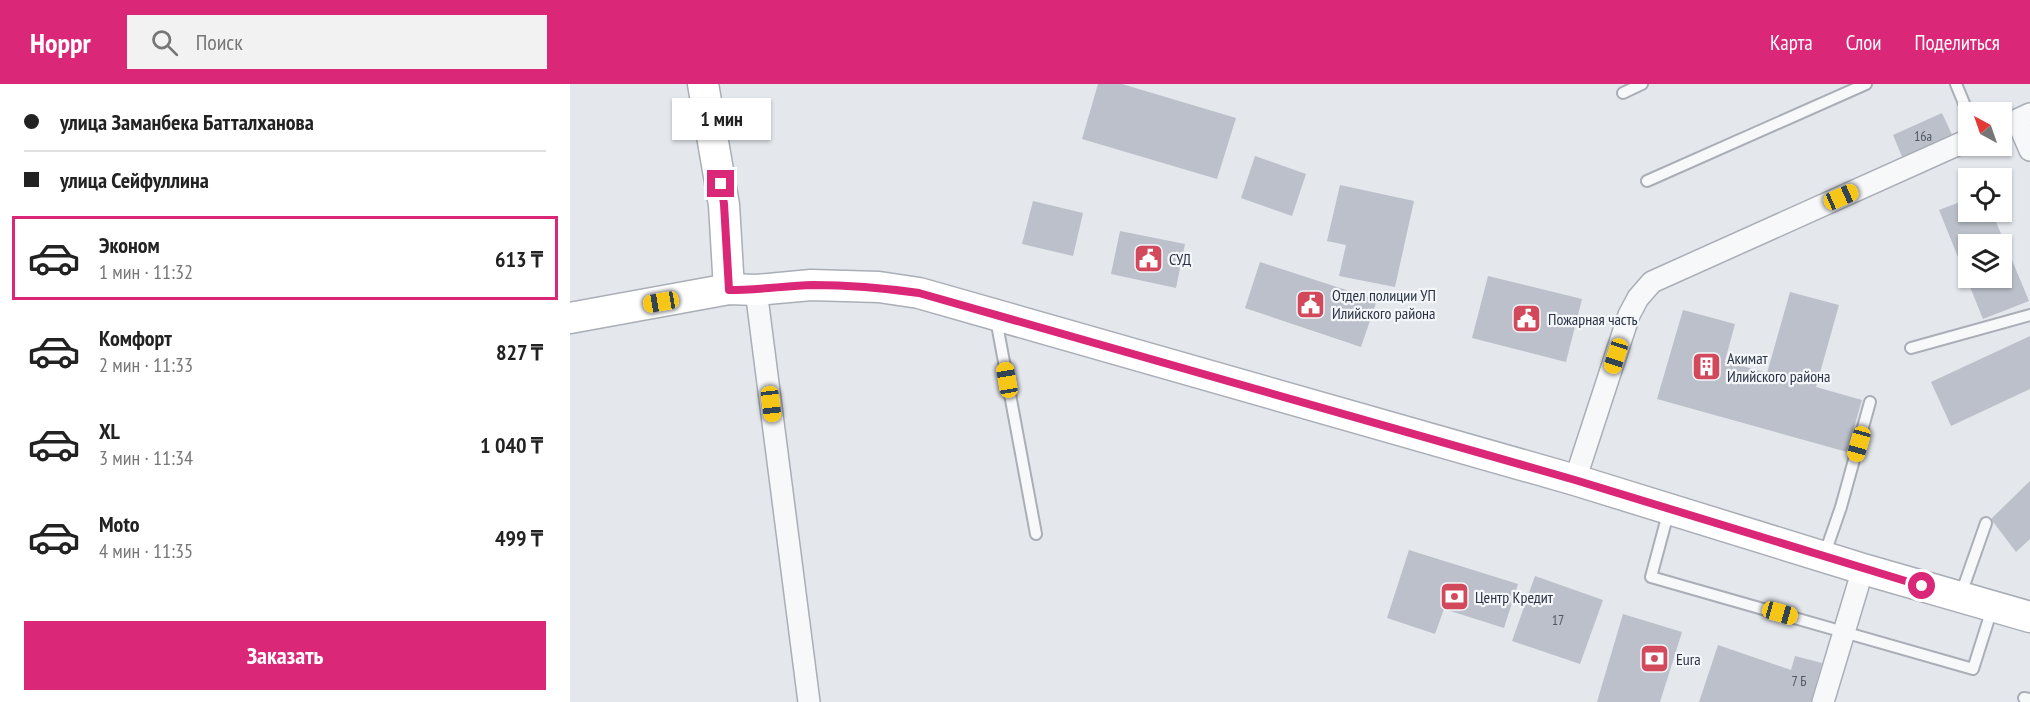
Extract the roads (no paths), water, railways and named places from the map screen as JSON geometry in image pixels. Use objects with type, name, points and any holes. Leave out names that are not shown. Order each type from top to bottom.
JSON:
[{"type":"main road","points":[[704,84],[724,204],[743,290]]},
{"type":"main road","points":[[570,318],[743,290],[811,285],[879,287],[919,293],[1575,480],[2030,617]]},
{"type":"street","points":[[2016,120],[2030,150]]},
{"type":"street","points":[[1575,480],[1629,315],[1638,298],[1652,282],[1958,144]]},
{"type":"street","points":[[743,290],[809,702]]},
{"type":"street","points":[[1823,702],[1863,568]]},
{"type":"lane","points":[[1623,93],[1642,84]]},
{"type":"lane","points":[[1956,84],[1963,102]]},
{"type":"lane","points":[[1647,181],[1862,85]]},
{"type":"lane","points":[[995,314],[1036,534]]},
{"type":"lane","points":[[1911,348],[2030,315]]},
{"type":"lane","points":[[1824,556],[1841,507],[1870,402]]},
{"type":"lane","points":[[1669,509],[1651,577],[1973,669],[1993,606]]},
{"type":"lane","points":[[1960,597],[1986,523]]},
{"type":"place","name":"СУД","points":[[1148,259]]},
{"type":"place","name":"Отдел полиции УП Илийского района","points":[[1311,304]]},
{"type":"place","name":"Пожарная часть","points":[[1527,319]]},
{"type":"place","name":"Акимат Илийского района","points":[[1706,367]]},
{"type":"place","name":"Центр Кредит","points":[[1454,597]]},
{"type":"place","name":"Eura","points":[[1655,659]]}]
